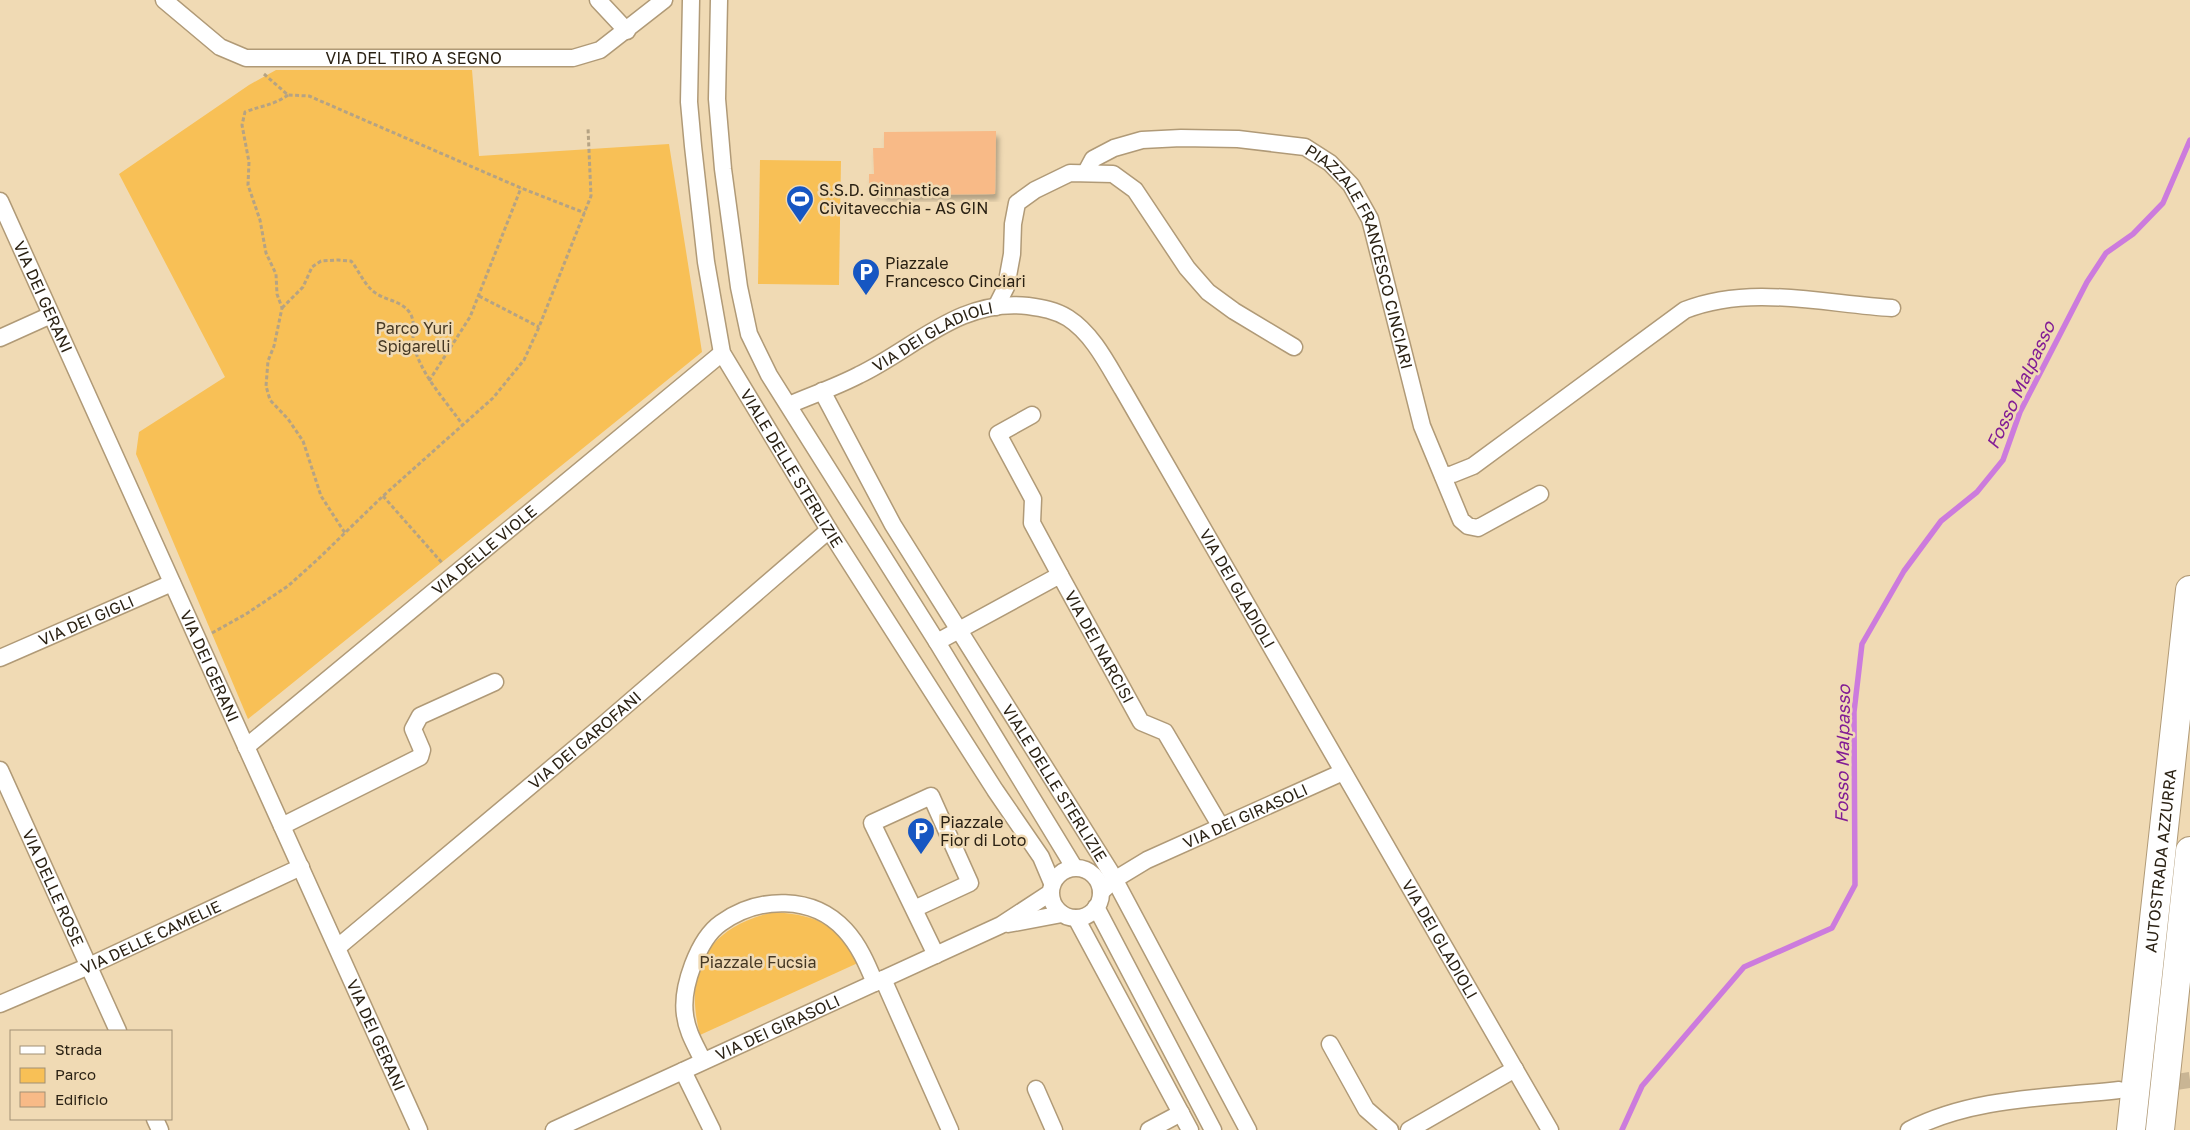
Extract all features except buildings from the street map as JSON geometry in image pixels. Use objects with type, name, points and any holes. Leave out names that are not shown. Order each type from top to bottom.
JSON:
[{"type":"highway","name":"AUTOSTRADA AZZURRA","points":[[2131,1130],[2190,590]]},
{"type":"highway","name":"AUTOSTRADA AZZURRA","points":[[2160,1130],[2190,851]]},
{"type":"street","name":"VIA DEL TIRO A SEGNO","points":[[164,0],[220,47],[246,58],[574,58],[600,50],[628,31],[664,0]]},
{"type":"street","points":[[598,0],[628,31]]},
{"type":"street","name":"VIALE DELLE STERLIZIE","points":[[691,0],[689,102],[692,146],[706,262],[722,353],[830,530],[995,790],[1040,857],[1051,888]]},
{"type":"street","name":"VIALE DELLE STERLIZIE","points":[[719,0],[717,100],[723,169],[739,287],[749,334],[769,374],[937,642],[1074,867]]},
{"type":"street","name":"PIAZZALE FRANCESCO CINCIARI","points":[[1086,172],[1093,159],[1114,148],[1142,140],[1181,138],[1238,140],[1305,147],[1330,163],[1351,185],[1370,219],[1422,426],[1461,520],[1468,526],[1478,528],[1540,494]]},
{"type":"street","points":[[996,307],[1006,288],[1012,254],[1013,224],[1018,204],[1035,190],[1070,174],[1086,172],[1113,174],[1134,190],[1187,268],[1208,292],[1294,347]]},
{"type":"street","name":"VIA DEI GERANI","points":[[0,200],[419,1130]]},
{"type":"street","points":[[1443,476],[1473,466],[1686,310],[1706,302],[1735,298],[1775,298],[1892,308]]},
{"type":"street","name":"VIA DEI GLADIOLI","points":[[789,405],[860,375],[932,329],[973,310],[1015,304],[1046,308],[1068,318],[1094,343],[1231,573],[1343,772],[1550,1130]]},
{"type":"street","points":[[0,338],[51,315]]},
{"type":"street","name":"VIA DELLE VIOLE","points":[[246,747],[722,353]]},
{"type":"street","name":"VIALE DELLE STERLIZIE","points":[[822,391],[893,525],[1112,875],[1248,1130]]},
{"type":"street","points":[[1032,416],[998,434],[1033,499],[1032,522],[1060,575]]},
{"type":"street","name":"VIA DEI GAROFANI","points":[[338,947],[596,732],[830,530]]},
{"type":"street","name":"VIA DEI NARCISI","points":[[937,642],[1060,575],[1141,722],[1165,732],[1221,827]]},
{"type":"street","name":"VIA DEI GIGLI","points":[[0,658],[172,583]]},
{"type":"street","points":[[282,826],[420,757],[422,750],[413,729],[420,716],[495,682]]},
{"type":"street","name":"VIA DELLE ROSE","points":[[0,770],[118,1030]]},
{"type":"street","name":"VIA DEI GIRASOLI","points":[[1092,873],[1112,875],[1343,772]]},
{"type":"street","points":[[914,909],[970,883],[931,796],[872,823],[936,955]]},
{"type":"street","name":"VIA DELLE CAMELIE","points":[[0,1004],[89,966],[301,867]]},
{"type":"street","points":[[1190,1130],[1069,916],[1052,903],[1051,888],[1057,875],[1074,867],[1092,873],[1099,882],[1099,899],[1213,1130]]},
{"type":"street","name":"VIA DEI GIRASOLI","points":[[1099,899],[1112,875]]},
{"type":"street","name":"VIA DEI GIRASOLI","points":[[554,1130],[586,1123],[703,1061],[1001,925],[1051,888]]},
{"type":"street","points":[[1069,916],[1086,916],[1099,899]]},
{"type":"street","points":[[703,1061],[690,1034],[684,1014],[692,965],[702,943],[720,923],[764,904],[789,903],[816,908],[845,930],[860,949],[879,981],[950,1130]]},
{"type":"street","name":"VIA DEI GIRASOLI","points":[[1001,925],[1069,916]]},
{"type":"street","points":[[1330,1044],[1366,1109],[1390,1130]]},
{"type":"street","points":[[1409,1130],[1515,1069]]},
{"type":"street","points":[[684,1071],[712,1130]]},
{"type":"street","points":[[1036,1089],[1054,1130]]},
{"type":"street","points":[[1909,1130],[1930,1119],[1975,1106],[2119,1090]]},
{"type":"street","points":[[1149,1130],[1181,1113]]},
{"type":"path","points":[[246,58],[288,95]]},
{"type":"path","points":[[345,533],[321,496],[303,441],[288,418],[270,400],[266,386],[268,361],[274,346],[282,308],[277,294],[276,274],[266,253],[260,220],[248,185],[249,162],[242,125],[245,112],[260,106],[275,104],[288,95],[309,96],[584,214]]},
{"type":"path","points":[[198,640],[246,614],[288,586],[383,496],[492,398],[524,360],[591,196],[592,177],[588,128]]},
{"type":"path","points":[[430,381],[470,317],[521,188]]},
{"type":"path","points":[[282,308],[303,287],[312,267],[322,261],[351,261],[366,285],[377,294],[397,301],[410,313],[414,328],[413,346],[419,362],[430,381],[462,424]]},
{"type":"path","points":[[479,296],[539,327]]},
{"type":"path","points":[[383,496],[453,576]]},
{"type":"green space","name":"Parco Yuri Spigarelli","points":[[276,70],[472,70],[479,156],[669,144],[702,352],[248,719],[136,454],[139,432],[225,377],[119,174],[249,85]]},
{"type":"green space","name":"S.S.D. Ginnastica Civitavecchia - AS GIN","points":[[760,160],[841,161],[839,285],[758,284]]},
{"type":"green space","name":"Piazzale Fucsia","points":[[774,912],[804,916],[824,924],[842,939],[860,962],[700,1035],[695,990],[699,971],[706,954],[717,940],[732,928],[751,919]]},
{"type":"waterway","name":"Fosso Malpasso","points":[[1622,1130],[1642,1086],[1744,967],[1832,928],[1855,885],[1854,712],[1862,644],[1904,571],[1941,521],[1977,492],[2003,460],[2020,412],[2087,282],[2106,253],[2133,234],[2163,203],[2190,140]]},
{"type":"tunnel","points":[[2128,1089],[2190,1080]]},
{"type":"place","name":"S.S.D. Ginnastica Civitavecchia - AS GIN","points":[[800,223]]},
{"type":"place","name":"Piazzale Francesco Cinciari","points":[[866,296]]},
{"type":"place","name":"Piazzale Fior di Loto","points":[[921,855]]}]
